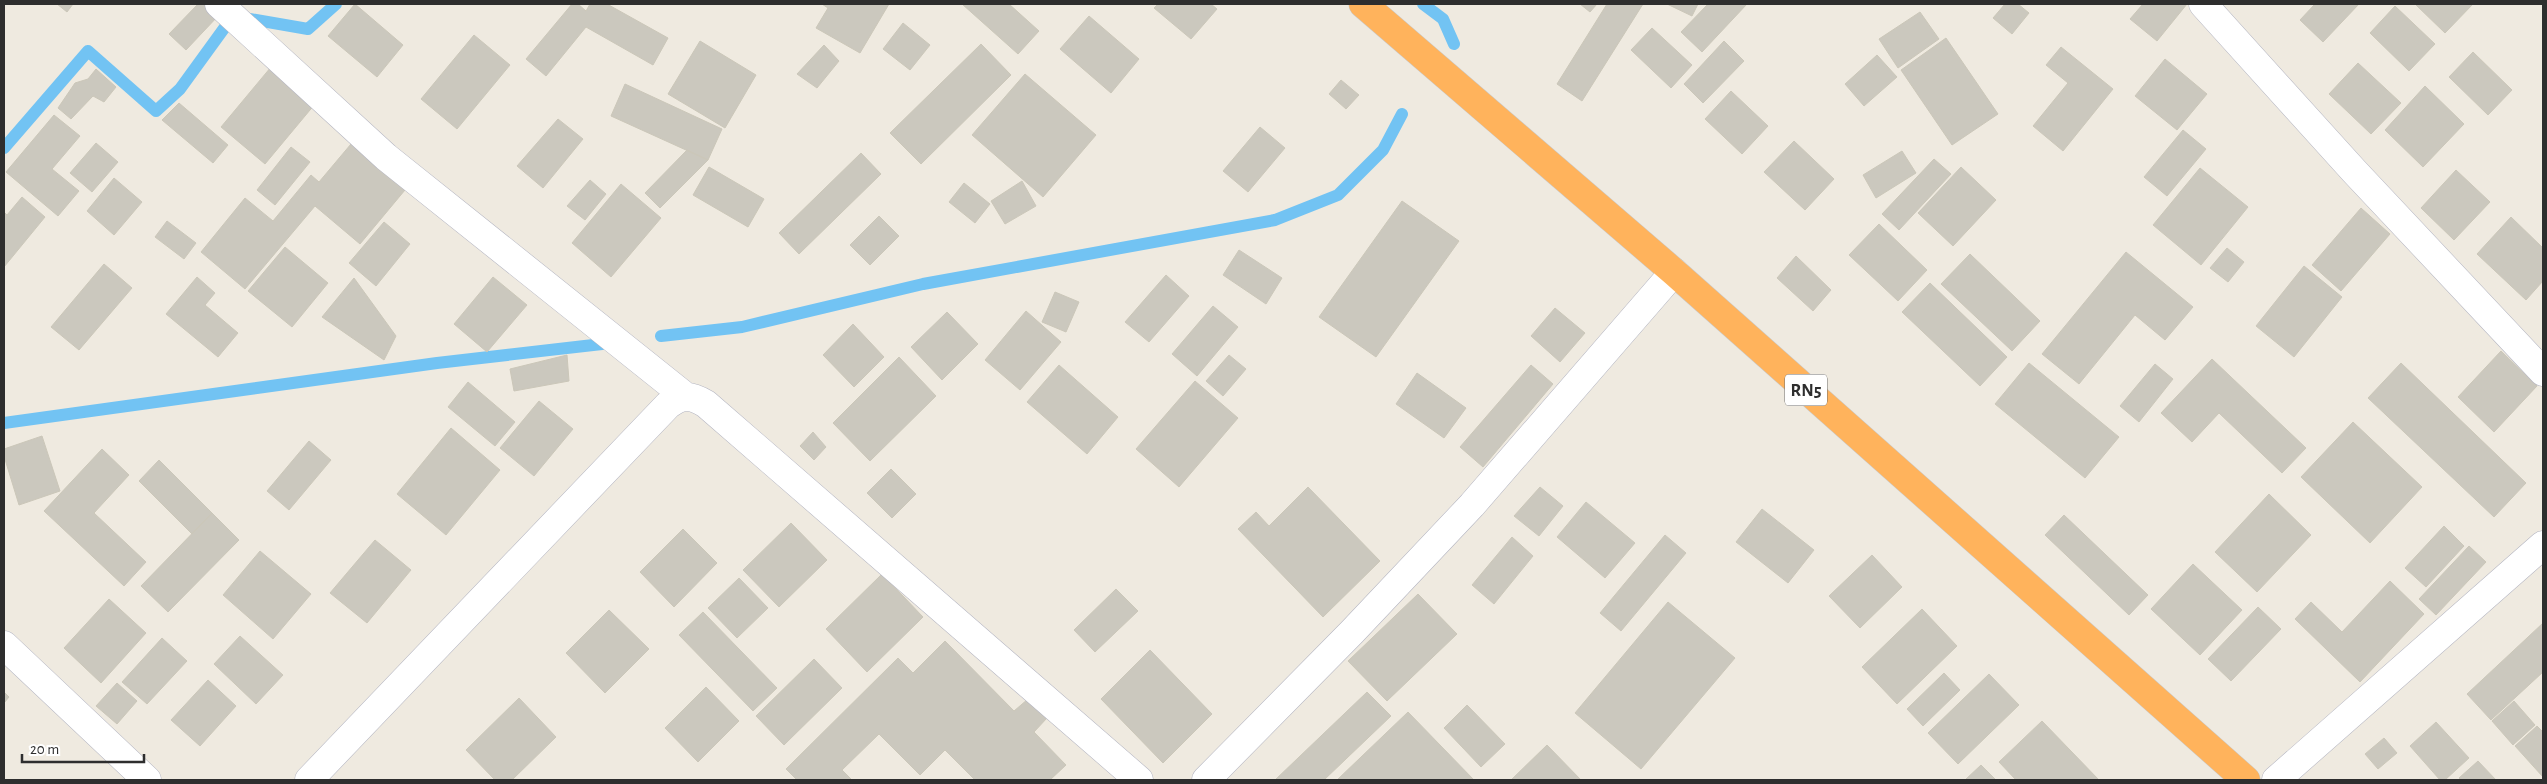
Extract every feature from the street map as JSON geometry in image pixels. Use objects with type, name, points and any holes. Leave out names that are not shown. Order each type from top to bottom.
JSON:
[{"type":"highway","name":"RN5","points":[[1363,4],[1674,272],[2246,780]]},
{"type":"street","points":[[219,4],[386,157],[685,396]]},
{"type":"street","points":[[2203,4],[2354,171],[2543,372]]},
{"type":"street","points":[[1206,780],[1352,632],[1472,505],[1674,272]]},
{"type":"street","points":[[309,780],[662,412],[673,402],[685,396],[695,397],[706,404],[1139,780]]},
{"type":"street","points":[[2276,780],[2543,545]]},
{"type":"street","points":[[4,645],[147,780]]},
{"type":"building","points":[[57,4],[73,4],[67,12]]},
{"type":"building","points":[[198,4],[208,4],[219,15],[186,50],[169,34]]},
{"type":"building","points":[[355,4],[403,45],[377,77],[328,36]]},
{"type":"building","points":[[572,4],[578,4],[586,11],[590,4],[607,4],[668,38],[653,65],[586,27],[546,76],[526,59]]},
{"type":"building","points":[[822,4],[889,4],[860,53],[816,28],[828,8]]},
{"type":"building","points":[[962,4],[1009,4],[1039,31],[1018,54]]},
{"type":"building","points":[[1158,4],[1211,4],[1217,9],[1191,39],[1154,8]]},
{"type":"building","points":[[1580,4],[1597,4],[1590,12]]},
{"type":"building","points":[[1607,4],[1643,4],[1582,101],[1557,84]]},
{"type":"building","points":[[1667,4],[1698,4],[1692,16]]},
{"type":"building","points":[[1708,4],[1747,4],[1702,52],[1681,32]]},
{"type":"building","points":[[2005,4],[2018,4],[2029,13],[2012,34],[1993,18]]},
{"type":"building","points":[[2143,4],[2187,4],[2157,41],[2130,19]]},
{"type":"building","points":[[2315,4],[2359,4],[2323,42],[2300,20]]},
{"type":"building","points":[[2415,4],[2473,4],[2445,33]]},
{"type":"building","points":[[2395,6],[2435,44],[2409,71],[2370,33]]},
{"type":"building","points":[[1920,12],[1939,39],[1898,68],[1879,39]]},
{"type":"building","points":[[1089,16],[1139,59],[1111,93],[1060,49]]},
{"type":"building","points":[[903,23],[930,45],[910,70],[883,49]]},
{"type":"building","points":[[1652,28],[1692,65],[1671,88],[1631,50]]},
{"type":"building","points":[[474,35],[510,65],[457,129],[421,99]]},
{"type":"building","points":[[1946,38],[1998,114],[1952,145],[1901,70]]},
{"type":"building","points":[[700,41],[756,75],[725,128],[668,94]]},
{"type":"building","points":[[1724,41],[1744,61],[1703,103],[1684,84]]},
{"type":"building","points":[[981,44],[1011,75],[921,164],[890,133]]},
{"type":"building","points":[[824,45],[839,61],[817,88],[797,74]]},
{"type":"building","points":[[2061,47],[2113,89],[2063,151],[2033,126],[2068,83],[2046,65]]},
{"type":"building","points":[[2473,52],[2512,90],[2488,115],[2449,77]]},
{"type":"building","points":[[1877,55],[1897,77],[1864,106],[1845,84]]},
{"type":"building","points":[[2165,59],[2207,94],[2177,130],[2135,96]]},
{"type":"building","points":[[2358,63],[2401,103],[2371,134],[2329,94]]},
{"type":"building","points":[[271,67],[315,104],[265,164],[221,127]]},
{"type":"building","points":[[96,69],[116,87],[104,102],[93,96],[71,119],[58,108],[75,83],[88,79]]},
{"type":"building","points":[[1025,74],[1096,135],[1043,197],[972,135]]},
{"type":"building","points":[[1341,80],[1359,95],[1346,109],[1329,94]]},
{"type":"building","points":[[625,84],[722,129],[708,160],[611,116]]},
{"type":"building","points":[[2425,86],[2464,124],[2423,167],[2385,130]]},
{"type":"building","points":[[1731,91],[1768,126],[1742,154],[1705,119]]},
{"type":"building","points":[[179,103],[228,145],[213,163],[162,120]]},
{"type":"building","points":[[54,115],[80,136],[52,169],[79,191],[58,216],[6,172]]},
{"type":"building","points":[[558,119],[583,139],[543,188],[517,166]]},
{"type":"building","points":[[1260,127],[1285,148],[1248,192],[1223,171]]},
{"type":"building","points":[[2183,130],[2206,149],[2167,196],[2144,177]]},
{"type":"building","points":[[1794,141],[1834,179],[1805,210],[1764,172]]},
{"type":"building","points":[[96,143],[118,162],[92,192],[70,173]]},
{"type":"building","points":[[351,144],[405,190],[360,244],[315,206],[245,289],[201,252],[245,198],[273,221],[311,175],[319,182]]},
{"type":"building","points":[[291,147],[310,162],[275,205],[257,190]]},
{"type":"building","points":[[687,150],[708,160],[660,208],[645,193]]},
{"type":"building","points":[[1902,151],[1916,173],[1876,198],[1863,175]]},
{"type":"building","points":[[861,153],[881,174],[799,254],[779,233]]},
{"type":"building","points":[[1934,159],[1951,174],[1899,230],[1882,214]]},
{"type":"building","points":[[709,167],[764,199],[748,227],[693,195]]},
{"type":"building","points":[[1961,167],[1996,200],[1953,246],[1918,213]]},
{"type":"building","points":[[2200,168],[2248,207],[2201,265],[2153,225]]},
{"type":"building","points":[[2456,170],[2490,202],[2454,240],[2421,208]]},
{"type":"building","points":[[114,178],[142,202],[114,235],[87,211]]},
{"type":"building","points":[[590,180],[606,194],[585,220],[567,206]]},
{"type":"building","points":[[1022,181],[1036,206],[1005,224],[991,201]]},
{"type":"building","points":[[964,183],[990,204],[975,223],[949,202]]},
{"type":"building","points":[[621,184],[661,218],[611,277],[572,243]]},
{"type":"building","points":[[22,197],[45,217],[4,267],[4,212],[7,215]]},
{"type":"building","points":[[1402,201],[1459,241],[1376,357],[1319,317]]},
{"type":"building","points":[[2361,208],[2390,234],[2341,291],[2312,265]]},
{"type":"building","points":[[879,216],[899,236],[870,265],[850,245]]},
{"type":"building","points":[[2511,217],[2543,248],[2543,281],[2526,300],[2477,254]]},
{"type":"building","points":[[167,221],[196,243],[184,259],[155,237]]},
{"type":"building","points":[[384,222],[410,244],[376,286],[349,263]]},
{"type":"building","points":[[1879,224],[1927,270],[1898,301],[1849,255]]},
{"type":"building","points":[[285,247],[328,283],[292,327],[248,291]]},
{"type":"building","points":[[2227,248],[2244,262],[2228,282],[2210,268]]},
{"type":"building","points":[[1239,250],[1282,278],[1266,304],[1223,275]]},
{"type":"building","points":[[2126,252],[2193,307],[2165,340],[2135,315],[2079,384],[2042,354]]},
{"type":"building","points":[[1970,254],[2040,321],[2012,351],[1941,284]]},
{"type":"building","points":[[1796,256],[1831,290],[1813,311],[1777,278]]},
{"type":"building","points":[[104,264],[132,288],[79,350],[51,327]]},
{"type":"building","points":[[2304,266],[2342,297],[2294,357],[2256,326]]},
{"type":"building","points":[[1166,275],[1189,296],[1149,342],[1125,322]]},
{"type":"building","points":[[197,277],[215,293],[205,305],[238,333],[218,357],[166,314]]},
{"type":"building","points":[[493,277],[527,305],[487,352],[454,324]]},
{"type":"building","points":[[354,278],[396,336],[384,360],[322,317]]},
{"type":"building","points":[[1930,283],[2007,357],[1980,386],[1902,312]]},
{"type":"building","points":[[1055,292],[1079,302],[1066,332],[1042,322]]},
{"type":"building","points":[[1213,306],[1238,327],[1197,376],[1172,354]]},
{"type":"building","points":[[1555,308],[1585,333],[1560,362],[1531,336]]},
{"type":"building","points":[[1026,311],[1061,342],[1020,390],[985,360]]},
{"type":"building","points":[[947,312],[978,344],[942,380],[911,347]]},
{"type":"building","points":[[853,324],[884,357],[854,387],[823,355]]},
{"type":"building","points":[[2501,351],[2537,386],[2494,432],[2458,397]]},
{"type":"building","points":[[567,355],[569,381],[514,391],[510,369]]},
{"type":"building","points":[[1229,355],[1246,369],[1223,396],[1206,381]]},
{"type":"building","points":[[899,357],[936,396],[870,461],[833,423]]},
{"type":"building","points":[[2212,359],[2306,448],[2282,473],[2219,413],[2192,442],[2161,413]]},
{"type":"building","points":[[2029,363],[2119,437],[2085,478],[1995,404]]},
{"type":"building","points":[[2401,363],[2526,483],[2494,517],[2368,398]]},
{"type":"building","points":[[2155,364],[2173,379],[2139,422],[2120,406]]},
{"type":"building","points":[[1059,365],[1118,417],[1087,454],[1027,402]]},
{"type":"building","points":[[1531,365],[1553,384],[1483,467],[1460,447]]},
{"type":"building","points":[[1417,373],[1466,408],[1444,438],[1396,404]]},
{"type":"building","points":[[1195,381],[1238,418],[1179,487],[1136,449]]},
{"type":"building","points":[[468,382],[515,422],[495,446],[448,407]]},
{"type":"building","points":[[539,401],[573,429],[534,476],[500,448]]},
{"type":"building","points":[[2353,422],[2422,487],[2370,543],[2301,477]]},
{"type":"building","points":[[451,428],[500,470],[446,535],[397,494]]},
{"type":"building","points":[[813,432],[826,447],[814,460],[800,446]]},
{"type":"building","points":[[42,436],[60,491],[19,505],[4,456],[4,449]]},
{"type":"building","points":[[309,441],[331,460],[289,510],[267,491]]},
{"type":"building","points":[[102,449],[129,475],[94,513],[146,562],[124,586],[44,511]]},
{"type":"building","points":[[159,460],[212,513],[192,534],[139,481]]},
{"type":"building","points":[[891,469],[916,494],[892,518],[867,493]]},
{"type":"building","points":[[1308,487],[1380,561],[1323,617],[1238,529],[1256,512],[1269,526]]},
{"type":"building","points":[[1540,487],[1563,506],[1539,536],[1514,516]]},
{"type":"building","points":[[2269,494],[2311,535],[2257,592],[2215,552]]},
{"type":"building","points":[[1586,502],[1635,543],[1605,578],[1557,537]]},
{"type":"building","points":[[1762,509],[1814,550],[1788,583],[1736,542]]},
{"type":"building","points":[[212,513],[239,540],[168,612],[141,586]]},
{"type":"building","points":[[2064,515],[2148,595],[2129,615],[2045,535]]},
{"type":"building","points":[[791,523],[827,560],[779,607],[743,570]]},
{"type":"building","points":[[2444,526],[2464,546],[2426,587],[2405,568]]},
{"type":"building","points":[[683,529],[717,563],[674,607],[640,572]]},
{"type":"building","points":[[1665,535],[1686,553],[1621,631],[1600,613]]},
{"type":"building","points":[[1512,537],[1533,556],[1494,604],[1472,585]]},
{"type":"building","points":[[375,540],[411,570],[367,623],[330,593]]},
{"type":"building","points":[[2469,546],[2486,562],[2436,615],[2419,599]]},
{"type":"building","points":[[260,551],[311,594],[273,639],[223,595]]},
{"type":"building","points":[[1872,555],[1902,587],[1860,628],[1829,596]]},
{"type":"building","points":[[2193,564],[2242,610],[2200,655],[2151,609]]},
{"type":"building","points":[[882,574],[923,617],[867,672],[826,629]]},
{"type":"building","points":[[739,578],[768,608],[737,638],[708,608]]},
{"type":"building","points":[[2390,581],[2424,614],[2360,682],[2295,619],[2311,602],[2342,632]]},
{"type":"building","points":[[1116,589],[1138,611],[1095,652],[1074,630]]},
{"type":"building","points":[[1418,594],[1457,634],[1387,701],[1348,661]]},
{"type":"building","points":[[109,599],[146,633],[101,683],[64,648]]},
{"type":"building","points":[[1668,602],[1735,658],[1641,769],[1575,713]]},
{"type":"building","points":[[2258,607],[2281,629],[2231,681],[2208,659]]},
{"type":"building","points":[[1922,609],[1957,646],[1897,704],[1862,667]]},
{"type":"building","points":[[609,610],[649,649],[605,693],[566,653]]},
{"type":"building","points":[[703,612],[777,688],[753,711],[679,635]]},
{"type":"building","points":[[2543,623],[2543,672],[2491,720],[2467,694]]},
{"type":"building","points":[[240,636],[283,675],[256,704],[214,664]]},
{"type":"building","points":[[162,638],[187,661],[147,704],[122,682]]},
{"type":"building","points":[[945,641],[1014,711],[1028,699],[1047,718],[1034,732],[1066,765],[1050,780],[975,780],[945,750],[920,775],[879,734],[842,770],[852,780],[797,780],[786,769],[898,658],[913,673]]},
{"type":"building","points":[[1150,650],[1212,714],[1163,763],[1101,699]]},
{"type":"building","points":[[814,659],[842,688],[784,745],[756,716]]},
{"type":"building","points":[[1944,673],[1960,690],[1923,726],[1907,709]]},
{"type":"building","points":[[1989,674],[2019,705],[1958,764],[1928,733]]},
{"type":"building","points":[[208,680],[236,706],[200,746],[171,720]]},
{"type":"building","points":[[117,683],[137,701],[117,724],[96,706]]},
{"type":"building","points":[[706,687],[739,721],[698,762],[665,728]]},
{"type":"building","points":[[4,692],[9,697],[4,703]]},
{"type":"building","points":[[1367,692],[1391,716],[1324,780],[1275,780]]},
{"type":"building","points":[[519,698],[556,737],[512,780],[495,780],[466,750]]},
{"type":"building","points":[[2514,701],[2535,725],[2513,745],[2492,721]]},
{"type":"building","points":[[1467,705],[1505,744],[1481,767],[1444,728]]},
{"type":"building","points":[[1408,712],[1474,780],[1337,780]]},
{"type":"building","points":[[2042,721],[2099,780],[2016,780],[1999,762]]},
{"type":"building","points":[[2436,722],[2469,758],[2445,780],[2440,780],[2410,746]]},
{"type":"building","points":[[2537,726],[2543,732],[2543,777],[2515,746]]},
{"type":"building","points":[[2384,738],[2397,753],[2378,769],[2365,754]]},
{"type":"building","points":[[1547,745],[1581,780],[1511,780]]},
{"type":"building","points":[[2478,761],[2496,780],[2461,780],[2459,778]]},
{"type":"building","points":[[1981,765],[1996,780],[1965,780]]},
{"type":"waterway","points":[[4,148],[88,51],[156,111],[180,89],[233,16],[308,29],[336,4]]},
{"type":"waterway","points":[[1423,4],[1443,19],[1454,44]]},
{"type":"waterway","points":[[661,336],[742,327],[923,284],[1275,220],[1338,195],[1383,150],[1402,114]]},
{"type":"waterway","points":[[4,423],[437,363],[602,344]]}]
